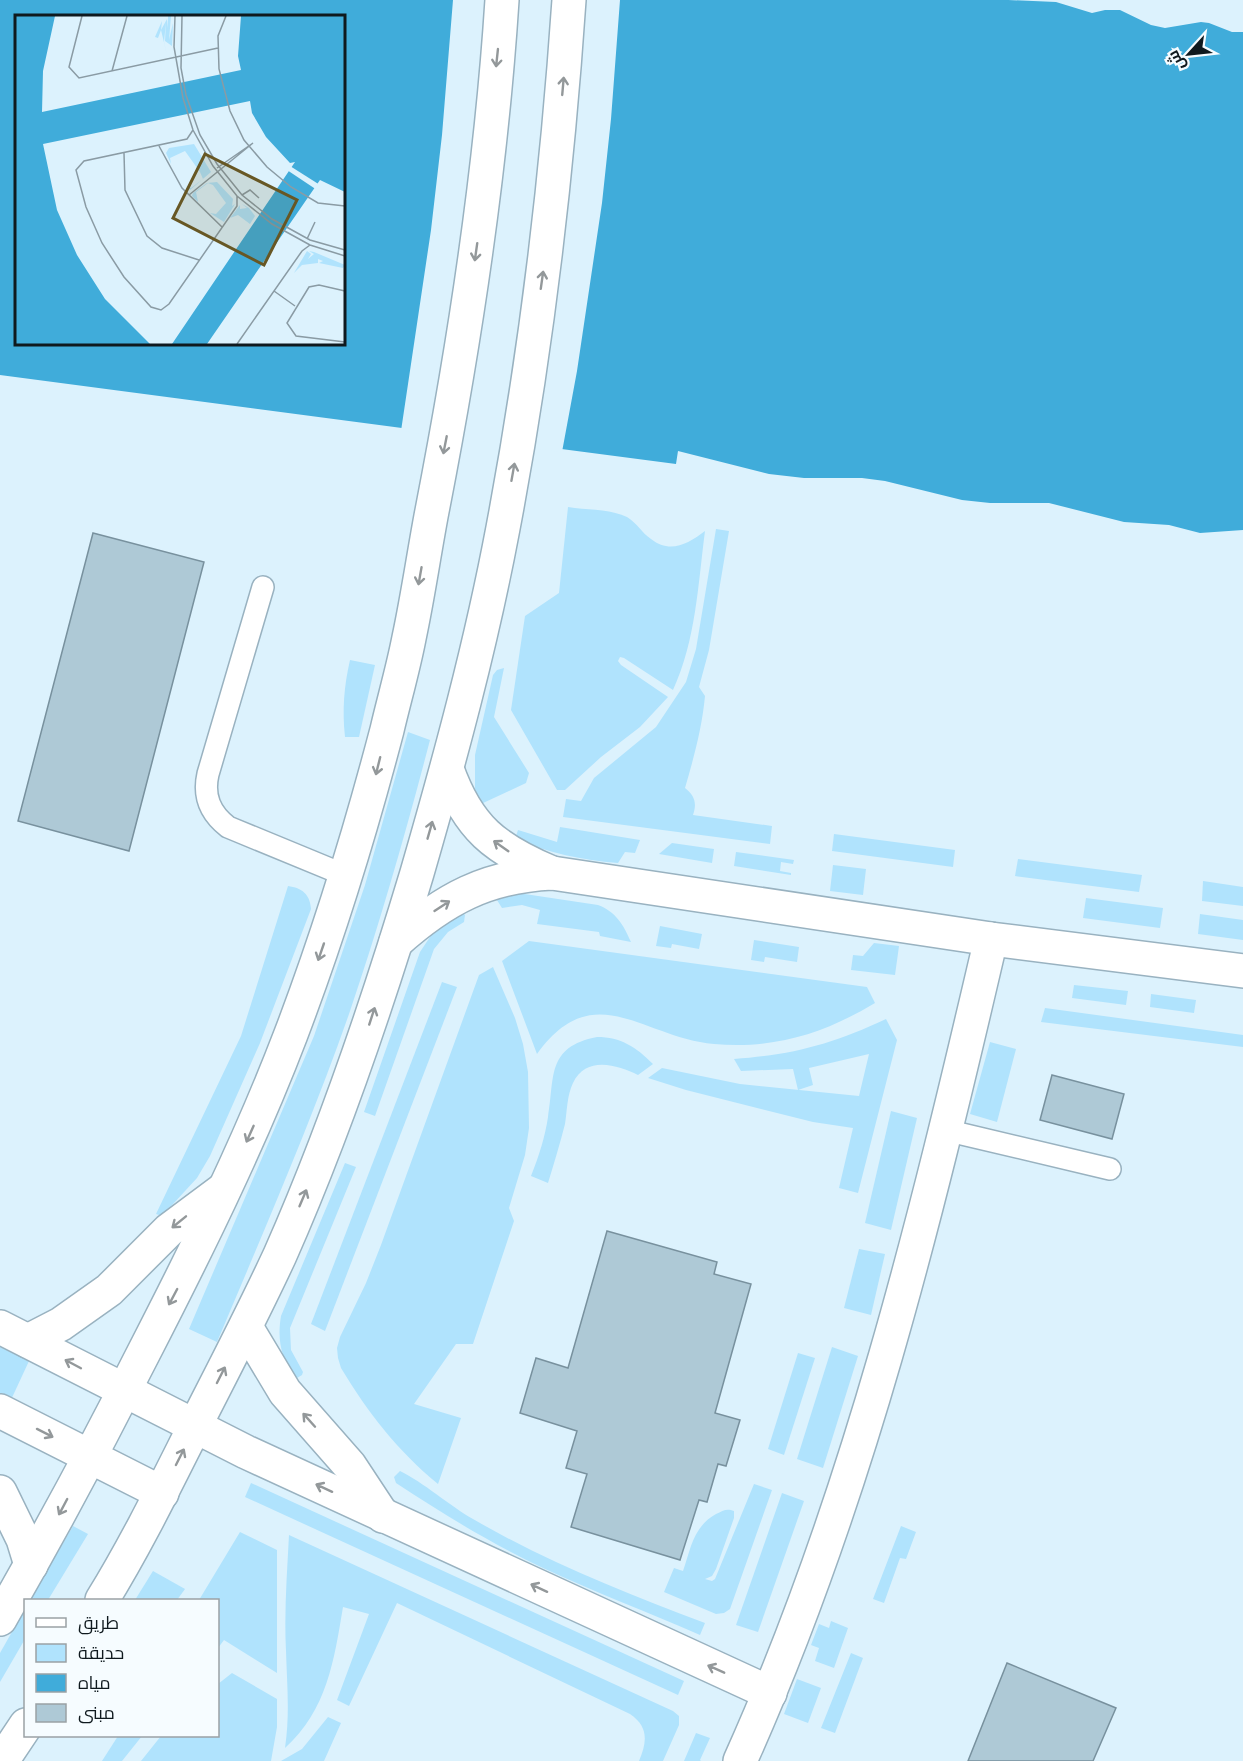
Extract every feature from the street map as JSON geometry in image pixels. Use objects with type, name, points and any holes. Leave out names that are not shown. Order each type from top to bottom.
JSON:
[{"type":"street","points":[[0,1619],[125,1391],[182,1281],[226,1188],[291,1034],[347,876],[370,795],[408,642],[455,389],[478,236],[502,0]]},
{"type":"street","points":[[103,1599],[134,1547],[162,1493],[246,1327],[280,1254],[332,1126],[396,942],[447,769],[503,530],[543,270],[570,0]]},
{"type":"street","points":[[447,769],[465,811],[478,829],[520,859],[552,873],[991,939],[1243,971]]},
{"type":"street","points":[[396,942],[431,913],[470,891],[510,878],[552,873]]},
{"type":"street","points":[[740,1761],[770,1693],[827,1541],[878,1387],[945,1130],[991,939]]},
{"type":"street","points":[[14,1334],[61,1324],[109,1290],[169,1230],[226,1188]]},
{"type":"street","points":[[246,1327],[285,1392],[350,1466],[383,1516]]},
{"type":"street","points":[[14,1334],[195,1427],[383,1516],[770,1693]]},
{"type":"street","points":[[0,1411],[162,1493]]},
{"type":"street","points":[[0,1492],[16,1523],[31,1565]]},
{"type":"street","points":[[2,1761],[24,1728]]},
{"type":"lane","points":[[263,588],[208,774],[205,786],[207,799],[218,820],[228,827],[347,876]]},
{"type":"lane","points":[[945,1130],[1110,1169]]},
{"type":"green space","points":[[568,507],[621,514],[631,519],[651,539],[665,546],[679,546],[705,531],[698,591],[687,652],[673,690],[620,657],[618,661],[621,665],[668,697],[640,727],[601,757],[565,790],[557,790],[511,710],[525,616],[559,593]]},
{"type":"green space","points":[[716,529],[729,531],[709,650],[699,687],[705,696],[702,720],[685,788],[694,800],[693,815],[772,826],[770,844],[563,817],[566,799],[581,801],[594,778],[656,727],[686,682],[696,649]]},
{"type":"green space","points":[[350,660],[375,665],[359,737],[345,737],[344,698]]},
{"type":"green space","points":[[504,668],[494,717],[529,773],[526,783],[481,804],[475,789],[475,755],[493,675],[497,670]]},
{"type":"green space","points":[[408,732],[430,740],[371,946],[318,1097],[217,1342],[189,1329],[314,1036],[365,885]]},
{"type":"green space","points":[[560,827],[640,840],[635,853],[625,852],[618,863],[566,855],[515,839],[518,830],[557,842]]},
{"type":"green space","points":[[834,834],[955,850],[953,867],[832,851]]},
{"type":"green space","points":[[672,843],[714,849],[712,863],[659,854]]},
{"type":"green space","points":[[736,852],[794,860],[793,864],[781,862],[780,871],[791,873],[791,875],[734,866]]},
{"type":"green space","points":[[1018,859],[1142,875],[1139,892],[1015,876]]},
{"type":"green space","points":[[833,865],[866,869],[863,895],[830,891]]},
{"type":"green space","points":[[1203,881],[1243,887],[1243,906],[1202,901]]},
{"type":"green space","points":[[288,886],[304,893],[309,899],[311,909],[260,1043],[210,1156],[197,1178],[162,1216],[156,1214],[241,1036]]},
{"type":"green space","points":[[518,893],[598,905],[610,911],[618,919],[631,942],[600,936],[599,932],[537,924],[540,910],[522,905],[502,908],[495,897]]},
{"type":"green space","points":[[1086,898],[1163,908],[1160,928],[1083,918]]},
{"type":"green space","points":[[463,913],[464,922],[448,932],[434,949],[375,1116],[364,1112],[420,952],[436,928]]},
{"type":"green space","points":[[1200,914],[1243,920],[1243,940],[1198,934]]},
{"type":"green space","points":[[660,926],[702,934],[699,949],[672,944],[671,948],[656,946]]},
{"type":"green space","points":[[754,940],[799,947],[797,962],[765,957],[764,962],[751,960]]},
{"type":"green space","points":[[529,941],[867,987],[875,1003],[817,1031],[758,1044],[714,1044],[688,1039],[620,1017],[599,1015],[579,1018],[558,1031],[537,1054],[502,961]]},
{"type":"green space","points":[[874,943],[899,946],[895,975],[851,970],[853,955],[863,956]]},
{"type":"green space","points":[[493,967],[515,1018],[523,1044],[528,1072],[529,1128],[525,1155],[509,1208],[514,1221],[473,1344],[456,1344],[414,1404],[461,1418],[438,1484],[397,1445],[373,1416],[341,1368],[337,1348],[381,1245],[479,975]]},
{"type":"green space","points":[[442,982],[457,987],[325,1331],[311,1324]]},
{"type":"green space","points":[[1074,985],[1128,991],[1126,1005],[1072,998]]},
{"type":"green space","points":[[1151,994],[1196,1000],[1194,1013],[1150,1007]]},
{"type":"green space","points":[[1045,1008],[1243,1035],[1243,1047],[1041,1022]]},
{"type":"green space","points":[[886,1019],[897,1040],[858,1193],[839,1188],[853,1128],[813,1122],[686,1090],[648,1078],[662,1068],[740,1084],[798,1090],[793,1069],[741,1071],[734,1059],[775,1055],[812,1047]],"holes":[[[869,1054],[859,1096],[798,1090],[813,1085],[809,1068]]]},
{"type":"green space","points":[[597,1037],[606,1037],[628,1044],[653,1064],[638,1075],[621,1068],[603,1065],[586,1069],[579,1074],[570,1093],[565,1124],[548,1183],[531,1176],[545,1132],[556,1066],[561,1056],[569,1048]]},
{"type":"green space","points":[[990,1042],[1016,1049],[997,1122],[970,1114]]},
{"type":"green space","points":[[891,1111],[917,1118],[891,1230],[865,1223]]},
{"type":"green space","points":[[345,1163],[356,1167],[290,1328],[291,1350],[303,1372],[302,1375],[294,1378],[281,1348],[281,1316]]},
{"type":"green space","points":[[859,1249],[885,1254],[871,1315],[844,1308]]},
{"type":"green space","points":[[0,1347],[29,1361],[10,1402],[0,1397]]},
{"type":"green space","points":[[832,1347],[858,1356],[823,1468],[797,1459]]},
{"type":"green space","points":[[798,1353],[815,1358],[784,1455],[768,1449]]},
{"type":"green space","points":[[400,1471],[473,1519],[529,1549],[616,1588],[705,1623],[700,1635],[562,1577],[505,1549],[396,1483],[394,1477]]},
{"type":"green space","points":[[251,1483],[684,1681],[678,1695],[245,1497]]},
{"type":"green space","points":[[754,1484],[772,1490],[730,1609],[716,1614],[664,1592],[674,1568],[683,1571],[694,1539],[702,1525],[716,1514],[731,1510],[734,1511],[734,1518],[716,1569],[712,1576],[705,1579],[712,1581],[715,1579]]},
{"type":"green space","points":[[782,1493],[804,1501],[758,1632],[736,1625]]},
{"type":"green space","points":[[73,1526],[88,1534],[49,1599],[31,1599]]},
{"type":"green space","points":[[901,1526],[916,1532],[906,1559],[900,1558],[884,1603],[873,1599]]},
{"type":"green space","points":[[240,1532],[277,1550],[277,1673],[224,1640],[219,1647],[219,1599],[200,1599]]},
{"type":"green space","points":[[289,1535],[673,1711],[679,1716],[679,1725],[663,1761],[639,1761],[645,1735],[641,1724],[630,1714],[397,1603],[349,1706],[337,1700],[369,1614],[343,1607],[326,1684],[311,1718],[285,1748],[288,1711],[285,1622]]},
{"type":"green space","points":[[153,1571],[185,1589],[178,1599],[136,1599]]},
{"type":"green space","points":[[24,1611],[24,1641],[0,1682],[0,1653]]},
{"type":"green space","points":[[831,1621],[848,1628],[834,1668],[815,1661],[819,1648],[811,1645],[819,1624],[829,1628]]},
{"type":"green space","points":[[851,1653],[863,1658],[835,1733],[821,1728]]},
{"type":"green space","points":[[232,1673],[277,1699],[277,1727],[271,1761],[141,1761],[160,1737],[219,1737],[219,1683]]},
{"type":"green space","points":[[797,1679],[821,1688],[808,1723],[784,1714]]},
{"type":"green space","points":[[328,1717],[341,1723],[324,1761],[281,1761],[302,1749]]},
{"type":"green space","points":[[696,1733],[710,1738],[701,1761],[684,1761]]},
{"type":"green space","points":[[117,1737],[141,1737],[122,1761],[102,1761]]},
{"type":"water","points":[[0,0],[1008,0],[1056,2],[1092,13],[1120,10],[1151,25],[1165,28],[1201,22],[1232,32],[1243,32],[1243,530],[1200,533],[1169,525],[1124,522],[1049,503],[990,503],[962,500],[885,481],[862,478],[804,478],[769,474],[678,451],[676,464],[0,375]]},
{"type":"pier","points":[[453,0],[620,0],[602,203],[577,371],[562,452],[401,431],[431,230],[442,135]]},
{"type":"building","points":[[93,533],[204,562],[129,851],[18,821]]},
{"type":"building","points":[[1052,1075],[1124,1094],[1112,1139],[1040,1120]]},
{"type":"building","points":[[607,1231],[717,1262],[714,1274],[751,1284],[715,1413],[740,1420],[726,1466],[718,1464],[707,1502],[699,1500],[680,1560],[571,1527],[587,1474],[566,1468],[577,1431],[520,1413],[536,1358],[568,1368]]},
{"type":"building","points":[[1007,1663],[1116,1708],[1093,1761],[968,1761]]}]
